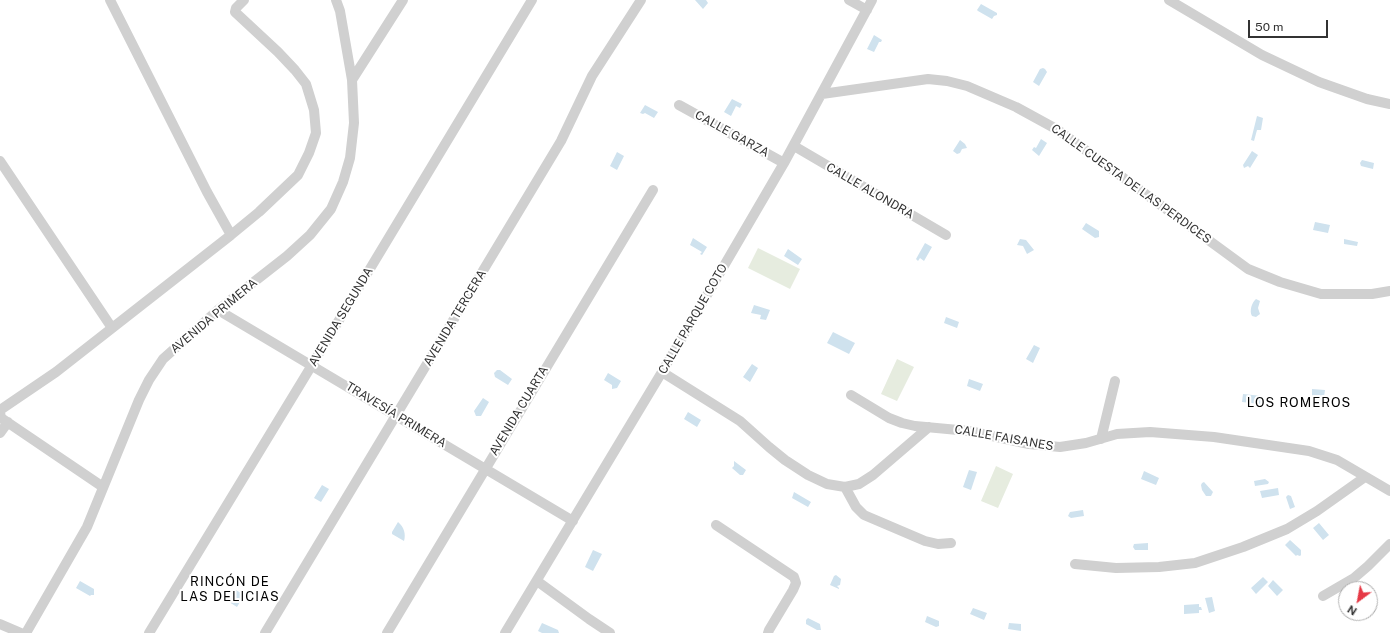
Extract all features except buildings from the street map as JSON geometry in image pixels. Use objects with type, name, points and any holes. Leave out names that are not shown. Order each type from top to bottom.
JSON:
[{"type":"street","points":[[110,0],[207,192],[231,235]]},
{"type":"street","points":[[103,487],[1,418],[0,411],[56,372],[231,235],[259,212],[298,175],[309,153],[316,132],[314,110],[306,84],[296,70],[235,12],[236,8],[244,0]]},
{"type":"street","name":"AVENIDA PRIMERA","points":[[26,633],[87,527],[139,400],[149,380],[163,359],[218,310],[287,256],[310,235],[331,208],[343,182],[350,158],[354,123],[352,80],[340,11],[336,0]]},
{"type":"street","points":[[352,80],[403,0]]},
{"type":"street","name":"AVENIDA SEGUNDA","points":[[149,633],[532,0]]},
{"type":"street","name":"AVENIDA TERCERA","points":[[265,633],[561,141],[592,76],[641,0]]},
{"type":"street","points":[[849,0],[867,10]]},
{"type":"street","name":"CALLE PARQUE COTO","points":[[506,633],[662,372],[794,146],[872,0]]},
{"type":"street","points":[[1169,0],[1262,55],[1311,79],[1367,99],[1390,104]]},
{"type":"street","name":"CALLE CUESTA DE LAS PERDICES","points":[[822,94],[928,79],[947,81],[967,86],[1016,108],[1058,130],[1248,269],[1280,282],[1321,294],[1372,294],[1390,291]]},
{"type":"street","name":"CALLE GARZA","points":[[679,105],[784,163]]},
{"type":"street","name":"CALLE ALONDRA","points":[[794,146],[946,235]]},
{"type":"street","points":[[0,161],[112,328]]},
{"type":"street","name":"AVENIDA CUARTA","points":[[387,633],[653,190]]},
{"type":"street","name":"TRAVESÍA PRIMERA","points":[[218,310],[573,521]]},
{"type":"street","points":[[662,372],[740,421],[785,460],[808,475],[827,484],[845,487],[860,484],[873,475],[929,427]]},
{"type":"street","points":[[1101,439],[1115,381]]},
{"type":"street","name":"CALLE FAISANES","points":[[851,395],[889,418],[902,423],[915,426],[969,431],[1029,444],[1060,448],[1086,443],[1117,434],[1150,432],[1222,438],[1308,451],[1337,460],[1390,491]]},
{"type":"street","points":[[0,433],[8,422]]},
{"type":"street","points":[[1075,564],[1116,568],[1159,567],[1195,563],[1243,547],[1287,529],[1317,512],[1365,477]]},
{"type":"street","points":[[845,487],[856,506],[864,514],[925,541],[938,544],[951,543]]},
{"type":"street","points":[[716,525],[794,576],[796,583],[793,590],[768,630],[768,633]]},
{"type":"street","points":[[1322,596],[1354,578],[1390,544]]},
{"type":"street","points":[[537,580],[583,615],[610,633]]},
{"type":"street","points":[[2,628],[21,633]]},
{"type":"shaded area","points":[[758,248],[800,269],[790,289],[748,268]]},
{"type":"shaded area","points":[[897,359],[914,367],[897,401],[881,394]]},
{"type":"shaded area","points":[[996,466],[1013,474],[998,508],[981,501]]},
{"type":"water","points":[[695,0],[706,0],[708,3],[703,9]]},
{"type":"water","points":[[981,4],[997,13],[997,15],[992,19],[978,11],[977,10]]},
{"type":"water","points":[[874,35],[882,40],[879,42],[874,52],[867,49]]},
{"type":"water","points":[[1043,68],[1047,72],[1039,86],[1033,82],[1040,69]]},
{"type":"water","points":[[732,99],[742,104],[740,108],[736,106],[731,116],[724,112]]},
{"type":"water","points":[[645,105],[658,112],[654,118],[645,113],[640,113]]},
{"type":"water","points":[[1257,116],[1263,118],[1261,130],[1257,130],[1254,141],[1251,140]]},
{"type":"water","points":[[1041,139],[1047,143],[1039,156],[1032,150],[1034,147],[1036,148]]},
{"type":"water","points":[[960,140],[967,148],[962,149],[960,153],[957,154],[953,151]]},
{"type":"water","points":[[1252,151],[1258,155],[1250,168],[1248,166],[1244,168],[1243,165]]},
{"type":"water","points":[[617,152],[624,156],[617,170],[610,166]]},
{"type":"water","points":[[1362,160],[1374,163],[1373,169],[1361,166],[1360,163]]},
{"type":"water","points":[[1315,222],[1330,225],[1328,233],[1313,230]]},
{"type":"water","points":[[1086,223],[1099,231],[1099,237],[1095,238],[1082,229]]},
{"type":"water","points":[[693,238],[707,247],[702,255],[700,254],[702,252],[690,245]]},
{"type":"water","points":[[1020,239],[1026,240],[1034,250],[1027,254],[1023,246],[1017,245]]},
{"type":"water","points":[[1344,239],[1358,242],[1357,246],[1344,244]]},
{"type":"water","points":[[925,243],[932,247],[924,261],[920,258],[918,261],[916,259]]},
{"type":"water","points":[[788,249],[802,259],[798,265],[784,256]]},
{"type":"water","points":[[1256,299],[1260,301],[1258,308],[1260,314],[1256,317],[1252,316],[1251,309],[1252,304]]},
{"type":"water","points":[[754,305],[770,310],[766,320],[760,319],[761,315],[751,313]]},
{"type":"water","points":[[946,317],[959,322],[957,328],[944,323]]},
{"type":"water","points":[[833,332],[855,343],[849,354],[827,343]]},
{"type":"water","points":[[1034,345],[1040,348],[1033,363],[1026,359]]},
{"type":"water","points":[[752,364],[758,368],[750,382],[743,377]]},
{"type":"water","points":[[497,370],[500,370],[512,379],[508,385],[495,377],[494,373]]},
{"type":"water","points":[[608,373],[621,381],[617,388],[612,389],[612,385],[604,380]]},
{"type":"water","points":[[969,379],[983,384],[980,391],[967,386]]},
{"type":"water","points":[[1312,389],[1325,390],[1324,397],[1312,396]]},
{"type":"water","points":[[1243,394],[1262,396],[1260,404],[1242,402]]},
{"type":"water","points":[[483,398],[489,402],[481,416],[476,416],[474,411]]},
{"type":"water","points":[[688,412],[701,420],[697,427],[684,419]]},
{"type":"water","points":[[734,461],[746,470],[743,475],[740,475],[732,468],[734,466]]},
{"type":"water","points":[[969,470],[977,472],[971,490],[963,487]]},
{"type":"water","points":[[1144,471],[1159,478],[1156,485],[1141,479]]},
{"type":"water","points":[[1265,479],[1269,482],[1268,484],[1255,486],[1254,481]]},
{"type":"water","points":[[1204,482],[1213,492],[1211,496],[1206,496],[1202,490],[1201,485]]},
{"type":"water","points":[[322,485],[329,489],[321,502],[314,498]]},
{"type":"water","points":[[1278,488],[1279,495],[1262,498],[1260,491]]},
{"type":"water","points":[[794,492],[811,502],[808,507],[792,498]]},
{"type":"water","points":[[1288,495],[1291,496],[1295,507],[1290,509],[1286,497]]},
{"type":"water","points":[[1083,510],[1084,516],[1071,518],[1068,516],[1070,512]]},
{"type":"water","points":[[398,522],[404,531],[404,541],[392,534]]},
{"type":"water","points":[[1319,523],[1329,535],[1323,540],[1313,528]]},
{"type":"water","points":[[1290,540],[1301,550],[1300,556],[1296,556],[1285,545]]},
{"type":"water","points":[[1148,543],[1148,550],[1135,550],[1133,547],[1134,544]]},
{"type":"water","points":[[593,550],[602,554],[593,571],[585,567]]},
{"type":"water","points":[[836,575],[841,579],[840,585],[837,586],[839,589],[830,585],[834,576]]},
{"type":"water","points":[[1263,577],[1268,582],[1256,594],[1251,588]]},
{"type":"water","points":[[1273,580],[1283,590],[1277,596],[1268,586]]},
{"type":"water","points":[[80,581],[94,589],[94,595],[90,596],[76,588]]},
{"type":"water","points":[[236,590],[244,595],[237,607],[229,602]]},
{"type":"water","points":[[1212,597],[1215,611],[1209,613],[1205,598]]},
{"type":"water","points":[[1199,604],[1199,607],[1201,607],[1202,610],[1199,610],[1199,613],[1184,614],[1184,605]]},
{"type":"water","points":[[973,608],[987,613],[984,620],[970,614]]},
{"type":"water","points":[[927,616],[939,621],[939,626],[936,627],[925,622]]},
{"type":"water","points":[[808,618],[820,624],[821,630],[817,630],[806,624],[806,620]]},
{"type":"water","points":[[542,623],[558,630],[559,633],[542,633],[538,631]]},
{"type":"water","points":[[1009,623],[1021,624],[1021,631],[1008,629]]},
{"type":"district","name":"LOS ROMEROS","points":[[1299,403]]},
{"type":"district","name":"RINCÓN DE LAS DELICIAS","points":[[230,590]]}]
